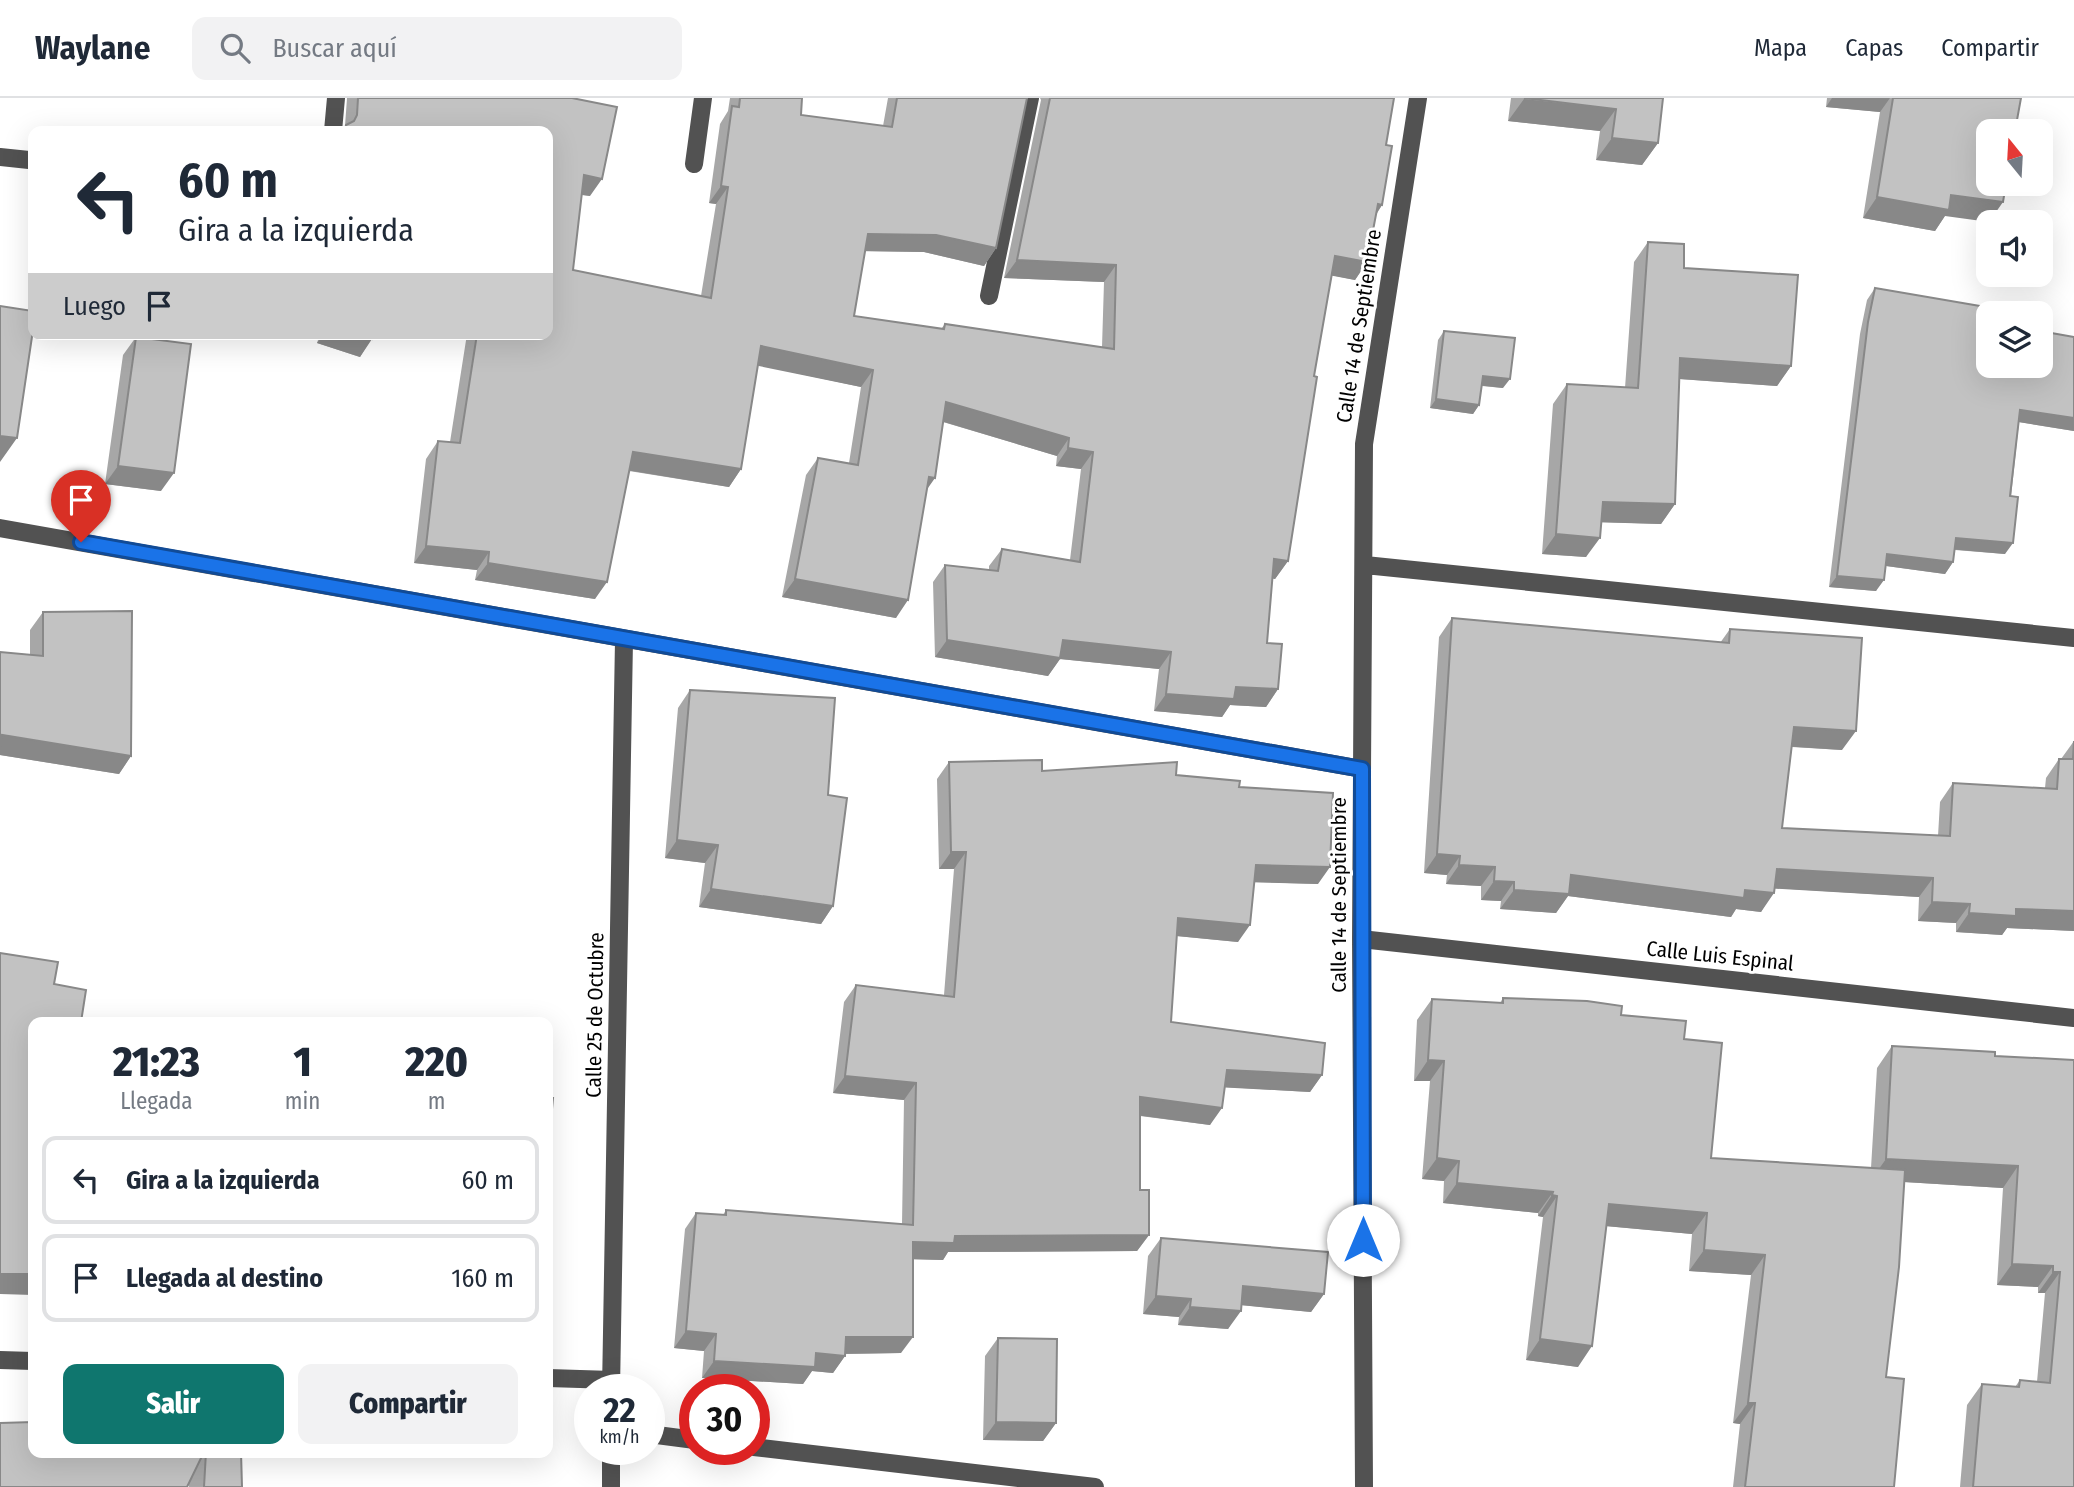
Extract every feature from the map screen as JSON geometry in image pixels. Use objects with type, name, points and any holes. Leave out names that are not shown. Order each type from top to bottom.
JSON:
[{"type":"street","points":[[333,126],[336,98]]},
{"type":"street","points":[[694,164],[703,98]]},
{"type":"street","points":[[989,296],[1030,98]]},
{"type":"street","name":"Calle 14 de Septiembre","points":[[1364,1487],[1361,939],[1364,444],[1418,98]]},
{"type":"street","points":[[0,157],[28,160]]},
{"type":"street","points":[[0,528],[1362,769]]},
{"type":"street","points":[[1365,565],[2074,638]]},
{"type":"street","name":"Calle 25 de Octubre","points":[[611,1374],[624,640]]},
{"type":"street","name":"Calle Luis Espinal","points":[[1361,939],[2074,1017]]},
{"type":"street","points":[[0,1360],[28,1361]]},
{"type":"street","points":[[553,1379],[574,1381]]},
{"type":"street","points":[[770,1449],[1095,1487]]},
{"type":"street","points":[[611,1465],[611,1487]]},
{"type":"building","points":[[358,98],[572,98],[617,107],[602,179],[584,175],[573,270],[711,298],[728,187],[721,186],[732,106],[739,107],[740,98],[802,98],[801,115],[892,127],[897,98],[1027,98],[996,248],[936,235],[868,234],[854,316],[944,329],[945,324],[1114,349],[1116,265],[1017,260],[1050,98],[1394,98],[1386,145],[1392,146],[1382,205],[1378,204],[1367,262],[1335,256],[1314,376],[1317,377],[1288,561],[1274,559],[1267,643],[1282,644],[1278,689],[1236,687],[1234,699],[1166,694],[1171,652],[1063,640],[1060,658],[947,640],[945,565],[998,571],[1002,549],[1080,562],[1093,452],[1068,448],[1069,438],[946,402],[935,478],[929,477],[908,600],[795,579],[818,458],[858,465],[873,370],[761,346],[741,469],[633,452],[607,582],[488,563],[489,552],[426,546],[438,441],[460,443],[476,340],[553,340],[553,126],[346,126],[354,121]]},
{"type":"building","points":[[1524,98],[1663,98],[1658,143],[1612,138],[1616,109]]},
{"type":"building","points":[[1893,98],[2021,98],[2017,119],[1976,119],[1976,196],[2004,196],[2003,202],[1951,195],[1949,210],[1877,197]]},
{"type":"building","points":[[1648,242],[1684,244],[1684,268],[1798,275],[1791,366],[1680,358],[1675,504],[1603,502],[1600,538],[1556,534],[1567,384],[1638,388]]},
{"type":"building","points":[[1875,288],[1976,305],[1976,378],[2053,378],[2053,333],[2074,337],[2074,418],[2020,410],[2010,496],[2018,497],[2013,543],[1956,538],[1953,562],[1887,554],[1884,580],[1837,576],[1868,322]]},
{"type":"building","points":[[0,306],[28,310],[28,340],[32,340],[17,438],[0,436]]},
{"type":"building","points":[[1444,331],[1515,338],[1510,379],[1483,376],[1479,405],[1436,399]]},
{"type":"building","points":[[136,340],[191,344],[174,473],[118,466]]},
{"type":"building","points":[[132,611],[131,756],[2,735],[0,750],[0,652],[43,656],[43,612]]},
{"type":"building","points":[[1452,618],[1729,643],[1730,629],[1862,638],[1856,731],[1794,727],[1782,828],[1950,836],[1953,783],[2057,789],[2059,759],[2073,759],[2074,741],[2074,911],[2016,909],[2016,916],[1969,913],[1970,904],[1932,902],[1933,878],[1777,869],[1774,893],[1745,890],[1744,898],[1571,875],[1569,894],[1514,890],[1514,882],[1494,881],[1495,867],[1459,865],[1460,856],[1437,854]]},
{"type":"building","points":[[690,690],[835,698],[828,795],[847,798],[833,906],[711,889],[718,845],[677,840]]},
{"type":"building","points":[[1042,760],[1042,771],[1177,762],[1176,775],[1240,781],[1239,787],[1333,793],[1330,867],[1256,865],[1250,925],[1178,918],[1171,1022],[1325,1043],[1322,1075],[1227,1070],[1222,1108],[1140,1097],[1140,1190],[1149,1190],[1149,1235],[955,1236],[954,1243],[913,1242],[913,1337],[846,1337],[845,1356],[816,1353],[815,1367],[714,1361],[716,1334],[686,1331],[696,1213],[726,1215],[726,1210],[913,1225],[916,1083],[845,1076],[856,985],[954,997],[966,852],[951,852],[949,762]]},
{"type":"building","points":[[0,953],[58,962],[54,984],[86,990],[82,1017],[28,1017],[28,1274],[0,1274]]},
{"type":"building","points":[[1503,998],[1587,1001],[1622,1006],[1621,1015],[1686,1021],[1684,1039],[1722,1043],[1711,1158],[1905,1170],[1899,1267],[1886,1377],[1904,1379],[1894,1487],[1745,1487],[1755,1403],[1748,1403],[1765,1255],[1704,1250],[1707,1213],[1609,1204],[1592,1346],[1540,1339],[1557,1196],[1552,1195],[1553,1192],[1457,1183],[1459,1161],[1437,1158],[1444,1061],[1428,1060],[1432,999],[1503,1003]]},
{"type":"building","points":[[1892,1046],[2074,1060],[2074,1487],[1973,1487],[1982,1384],[2019,1387],[2020,1380],[2050,1383],[2060,1272],[2053,1272],[2053,1266],[2012,1264],[2018,1166],[1886,1159]]},
{"type":"building","points":[[1161,1238],[1328,1252],[1324,1294],[1243,1286],[1241,1311],[1190,1307],[1191,1299],[1156,1296]]},
{"type":"building","points":[[998,1338],[1057,1339],[1056,1423],[996,1422]]},
{"type":"building","points":[[28,1422],[28,1458],[201,1458],[187,1487],[0,1487],[0,1423]]},
{"type":"building","points":[[206,1458],[241,1458],[242,1487],[204,1487]]},
{"type":"route","points":[[81,542],[1362,769],[1363,1240]]}]
